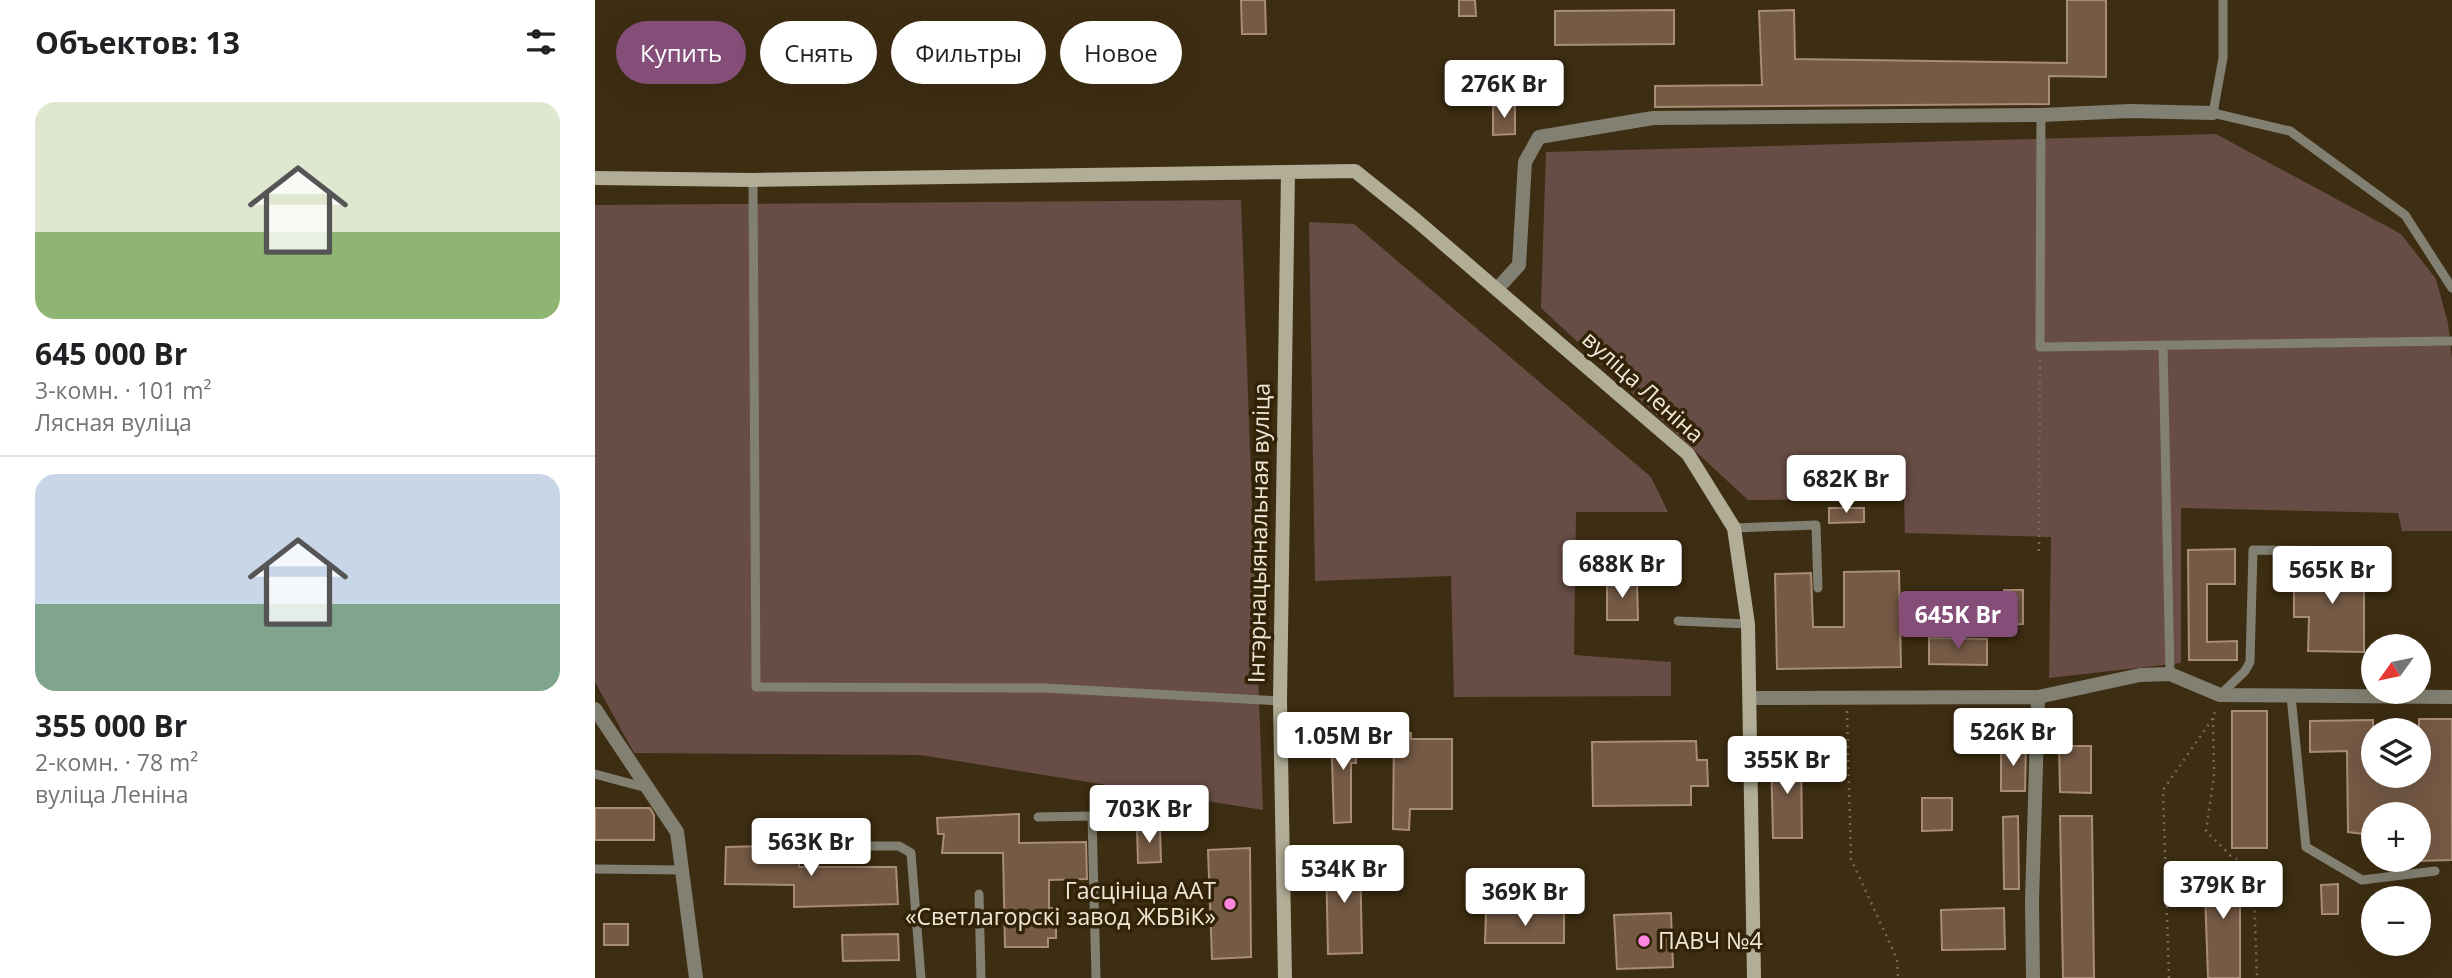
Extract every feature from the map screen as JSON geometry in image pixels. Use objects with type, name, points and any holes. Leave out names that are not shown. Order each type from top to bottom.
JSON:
[{"type":"street","points":[[1497,289],[1519,265],[1525,162],[1539,137],[1653,118],[2041,115],[2130,111],[2213,113]]},
{"type":"street","name":"вуліца Леніна","points":[[595,178],[753,180],[1355,171],[1416,220],[1688,454],[1734,528],[1748,624],[1754,978]]},
{"type":"street","name":"Інтэрнацыянальная вуліца","points":[[1285,978],[1280,701],[1288,173]]},
{"type":"street","points":[[1751,698],[2038,697],[2140,675],[2170,674],[2220,695],[2452,697]]},
{"type":"street","points":[[2033,978],[2032,901],[2038,697]]},
{"type":"street","points":[[595,709],[677,832],[695,978]]},
{"type":"lane","points":[[2223,0],[2223,58],[2213,113],[2290,131],[2311,146],[2405,215],[2452,288]]},
{"type":"lane","points":[[2041,115],[2040,347],[2452,341]]},
{"type":"lane","points":[[753,180],[756,687],[1045,688],[1280,701]]},
{"type":"lane","points":[[2163,345],[2170,674]]},
{"type":"lane","points":[[1734,528],[1816,525],[1818,588]]},
{"type":"lane","points":[[2220,695],[2245,671],[2250,662],[2253,550],[2381,551]]},
{"type":"lane","points":[[1678,621],[1748,624]]},
{"type":"lane","points":[[2291,696],[2306,847],[2362,880],[2435,872]]},
{"type":"lane","points":[[595,774],[648,789]]},
{"type":"lane","points":[[1038,817],[1092,816],[1096,978]]},
{"type":"lane","points":[[810,846],[899,846],[911,853],[921,978]]},
{"type":"lane","points":[[595,869],[682,870]]},
{"type":"lane","points":[[979,894],[981,978]]},
{"type":"path","points":[[2039,551],[2040,347]]},
{"type":"path","points":[[2169,978],[2163,790],[2213,718],[2220,695]]},
{"type":"path","points":[[1847,698],[1851,859],[1897,958],[1898,978]]},
{"type":"path","points":[[2213,718],[2214,776],[2206,831],[2231,856],[2253,867],[2257,978]]},
{"type":"shaded area","points":[[2216,134],[2401,234],[2436,279],[2448,323],[2452,359],[2452,531],[2402,531],[2398,513],[2181,508],[2181,663],[2049,678],[2051,537],[1905,533],[1904,499],[1748,500],[1541,308],[1546,152]]},
{"type":"shaded area","points":[[1241,200],[1263,810],[920,755],[634,753],[595,682],[595,205]]},
{"type":"shaded area","points":[[1309,222],[1354,224],[1651,477],[1668,512],[1576,512],[1574,655],[1671,662],[1671,696],[1454,697],[1451,576],[1315,581]]},
{"type":"building","points":[[1241,0],[1265,0],[1266,34],[1242,34]]},
{"type":"building","points":[[1459,0],[1475,0],[1476,16],[1459,16]]},
{"type":"building","points":[[2067,0],[2106,0],[2106,77],[2049,76],[2049,104],[1655,107],[1655,86],[1762,85],[1759,11],[1794,10],[1795,59],[2067,63]]},
{"type":"building","points":[[1674,10],[1674,44],[1555,45],[1555,11]]},
{"type":"building","points":[[1493,106],[1515,106],[1515,134],[1493,135]]},
{"type":"building","points":[[1829,508],[1864,508],[1864,522],[1829,523]]},
{"type":"building","points":[[2235,549],[2235,584],[2207,584],[2207,642],[2237,641],[2237,660],[2189,660],[2188,550]]},
{"type":"building","points":[[2294,566],[2364,566],[2364,634],[2361,634],[2361,652],[2308,651],[2309,617],[2294,617]]},
{"type":"building","points":[[1899,571],[1901,667],[1777,669],[1775,574],[1811,573],[1813,627],[1844,627],[1844,572]]},
{"type":"building","points":[[1607,580],[1637,580],[1638,620],[1607,620]]},
{"type":"building","points":[[2004,590],[2023,590],[2023,624],[2004,625]]},
{"type":"building","points":[[1929,638],[1987,639],[1987,665],[1929,664]]},
{"type":"building","points":[[2232,711],[2267,711],[2267,848],[2232,848]]},
{"type":"building","points":[[2431,719],[2452,719],[2452,860],[2431,861],[2431,802],[2361,802],[2361,834],[2348,832],[2347,751],[2310,752],[2310,721],[2361,720],[2361,788],[2431,788]]},
{"type":"building","points":[[1331,728],[1355,728],[1356,763],[1351,763],[1351,822],[1334,823]]},
{"type":"building","points":[[1394,733],[1411,733],[1411,739],[1452,739],[1452,809],[1410,809],[1409,830],[1393,829]]},
{"type":"building","points":[[1696,741],[1697,760],[1707,760],[1708,786],[1691,786],[1691,805],[1593,806],[1592,742]]},
{"type":"building","points":[[2001,744],[2026,745],[2025,791],[2001,791]]},
{"type":"building","points":[[2059,746],[2091,746],[2091,793],[2060,792]]},
{"type":"building","points":[[1771,755],[1801,755],[1802,838],[1773,838]]},
{"type":"building","points":[[1922,798],[1952,798],[1952,830],[1922,831]]},
{"type":"building","points":[[595,808],[650,808],[654,815],[654,840],[595,840]]},
{"type":"building","points":[[1019,814],[1019,843],[1086,842],[1087,879],[1049,880],[1049,908],[1056,908],[1056,938],[1048,938],[1048,947],[1005,947],[1003,853],[942,853],[944,834],[938,834],[937,818]]},
{"type":"building","points":[[2018,816],[2019,889],[2004,889],[2003,817]]},
{"type":"building","points":[[2060,816],[2092,816],[2094,978],[2063,978]]},
{"type":"building","points":[[1137,828],[1160,828],[1161,862],[1138,863]]},
{"type":"building","points":[[799,845],[799,867],[896,867],[898,904],[794,907],[794,885],[725,884],[726,847]]},
{"type":"building","name":"Гасцініца ААТ «Светлагорскі завод ЖБВіК»","points":[[1250,848],[1251,957],[1212,959],[1208,850]]},
{"type":"building","points":[[1360,855],[1362,953],[1328,954],[1326,857]]},
{"type":"building","points":[[2204,863],[2231,864],[2230,876],[2240,877],[2240,978],[2208,978]]},
{"type":"building","points":[[2338,884],[2338,914],[2322,914],[2321,885]]},
{"type":"building","points":[[2004,908],[2005,949],[1942,950],[1941,910]]},
{"type":"building","points":[[1486,912],[1564,913],[1564,943],[1485,943]]},
{"type":"building","name":"ПАВЧ №4","points":[[1671,913],[1673,967],[1617,969],[1614,915]]},
{"type":"building","points":[[604,924],[628,924],[628,945],[604,945]]},
{"type":"building","points":[[898,934],[899,960],[843,961],[842,935]]},
{"type":"place","name":"Гасцініца ААТ «Светлагорскі завод ЖБВіК»","points":[[1230,904]]},
{"type":"place","name":"ПАВЧ №4","points":[[1644,941]]}]
